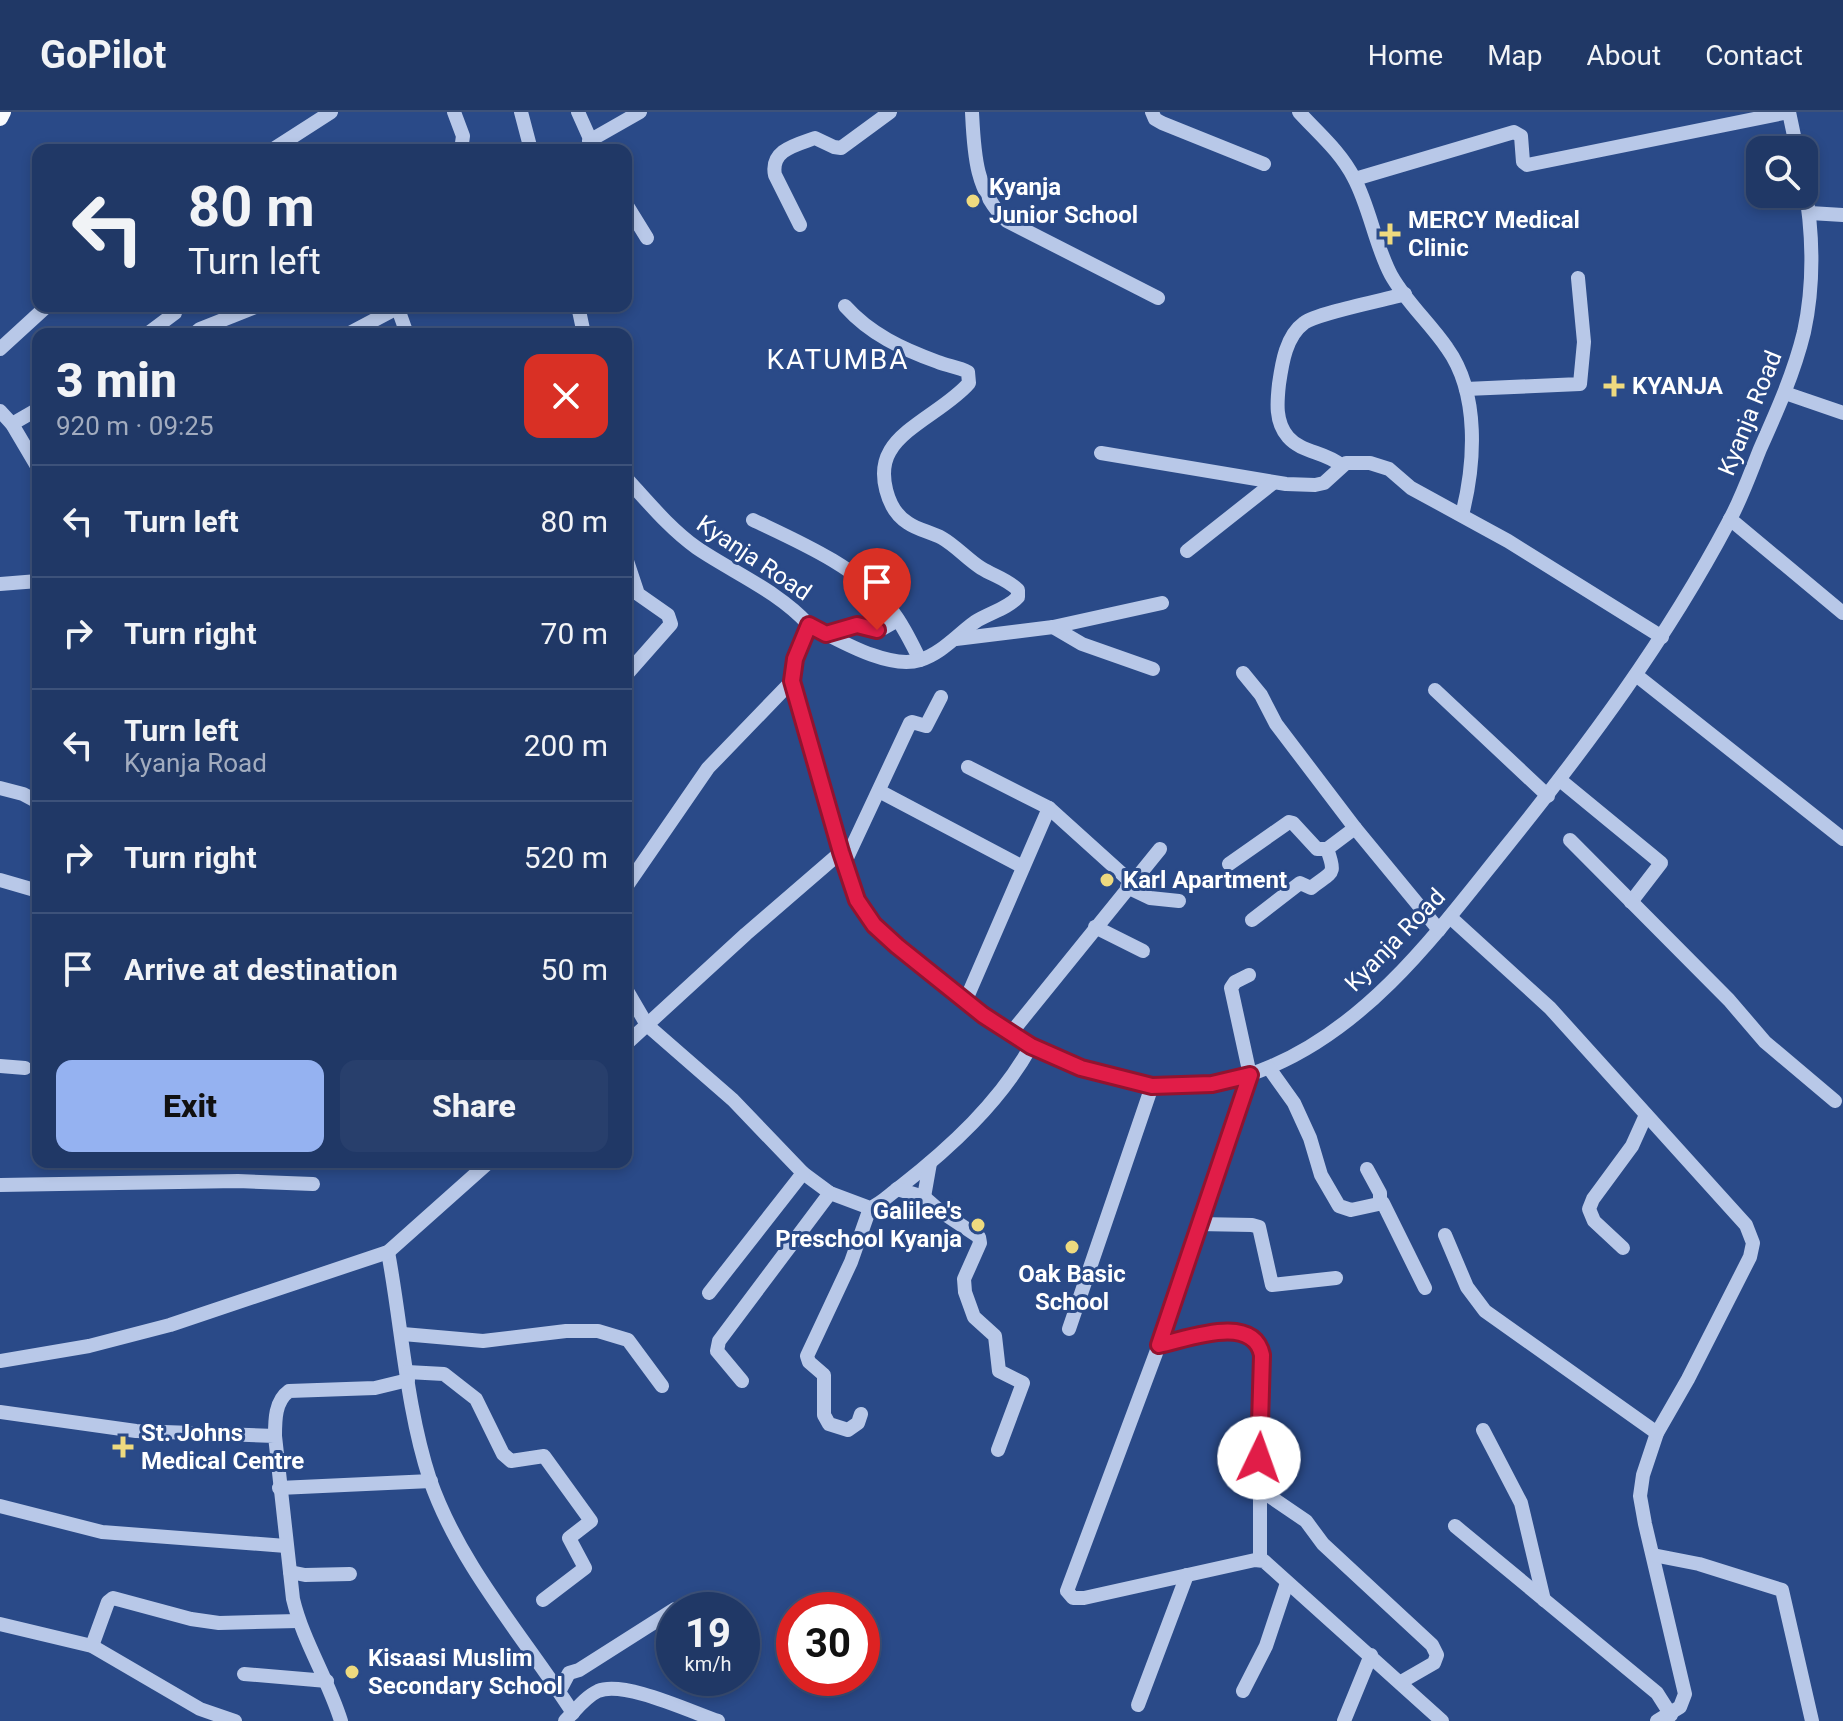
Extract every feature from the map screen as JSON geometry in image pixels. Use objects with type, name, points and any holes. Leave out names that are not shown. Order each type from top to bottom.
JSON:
[{"type":"main road","points":[[0,118],[3,112]]},
{"type":"street","points":[[281,144],[331,112]]},
{"type":"street","points":[[454,112],[463,136],[462,144]]},
{"type":"street","points":[[521,112],[529,144]]},
{"type":"street","points":[[578,112],[592,144]]},
{"type":"street","points":[[593,144],[640,112]]},
{"type":"street","points":[[800,225],[775,175],[773,166],[776,158],[789,148],[815,138],[841,148],[890,112]]},
{"type":"street","points":[[972,112],[978,176],[996,211],[1007,221],[1158,298]]},
{"type":"street","points":[[1152,112],[1155,119],[1162,123],[1264,164]]},
{"type":"street","points":[[1299,112],[1336,149],[1355,179],[1386,263],[1405,294],[1446,346],[1466,389],[1472,465],[1462,515]]},
{"type":"street","points":[[1355,179],[1514,132],[1521,136],[1523,162],[1527,165],[1789,112],[1794,136]]},
{"type":"street","name":"Kyanja Road","points":[[632,484],[676,531],[696,547],[778,598],[809,625],[795,659],[792,681],[857,900],[874,925],[965,1002],[1031,1046],[1081,1068],[1152,1086],[1212,1084],[1269,1068],[1307,1048],[1374,998],[1413,960],[1548,796],[1662,637],[1730,519],[1785,393],[1804,329],[1813,240],[1809,208]]},
{"type":"street","points":[[1810,213],[1843,215]]},
{"type":"street","points":[[632,214],[647,238]]},
{"type":"street","points":[[1466,389],[1580,384],[1584,342],[1578,278]]},
{"type":"street","points":[[1341,465],[1327,455],[1294,443],[1280,425],[1278,397],[1284,355],[1297,331],[1310,319],[1405,294]]},
{"type":"street","points":[[809,625],[878,657],[903,662],[920,660],[1018,597],[1018,590],[1004,579],[982,569],[953,545],[908,524],[900,517],[885,488],[884,466],[890,451],[961,393],[971,378],[968,372],[933,361],[874,333],[860,324],[845,306]]},
{"type":"street","points":[[0,349],[40,312]]},
{"type":"street","points":[[208,328],[244,312]]},
{"type":"street","points":[[359,328],[388,312]]},
{"type":"street","points":[[155,328],[175,313]]},
{"type":"street","points":[[1785,393],[1843,413]]},
{"type":"street","points":[[0,411],[12,424],[32,458]]},
{"type":"street","points":[[12,424],[32,412]]},
{"type":"street","points":[[1101,453],[1273,483],[1315,485],[1324,483],[1341,465],[1363,462],[1380,465],[1411,488],[1462,515],[1662,637]]},
{"type":"street","points":[[1187,551],[1273,483]]},
{"type":"street","points":[[1730,519],[1843,613]]},
{"type":"street","points":[[753,520],[801,542],[869,587],[888,605],[920,660]]},
{"type":"street","points":[[0,584],[32,581]]},
{"type":"street","points":[[632,596],[668,615],[671,624],[632,669]]},
{"type":"street","points":[[955,639],[1053,627],[1162,603]]},
{"type":"street","points":[[826,634],[850,626],[882,629],[898,620]]},
{"type":"street","points":[[1053,627],[1082,644],[1153,669]]},
{"type":"street","points":[[1243,673],[1261,695],[1276,724],[1355,828],[1439,930]]},
{"type":"street","points":[[1636,675],[1843,839]]},
{"type":"street","points":[[632,878],[708,768],[792,681]]},
{"type":"street","points":[[1435,690],[1548,796]]},
{"type":"street","points":[[632,1039],[746,934],[843,857],[879,791],[910,723],[926,726],[941,697]]},
{"type":"street","points":[[968,767],[1049,808],[1129,885],[1150,898],[1179,901]]},
{"type":"street","points":[[1560,780],[1661,863],[1631,902]]},
{"type":"street","points":[[0,788],[32,799]]},
{"type":"street","points":[[879,791],[1023,867]]},
{"type":"street","points":[[965,1002],[1049,808]]},
{"type":"street","points":[[1229,864],[1289,822],[1317,849],[1327,849],[1355,828]]},
{"type":"street","points":[[1570,840],[1729,1000],[1765,1042],[1835,1101]]},
{"type":"street","points":[[1011,1033],[1160,849]]},
{"type":"street","points":[[1252,920],[1300,883],[1311,888],[1333,870],[1327,849]]},
{"type":"street","points":[[0,880],[32,889]]},
{"type":"street","points":[[1450,917],[1550,1008],[1746,1225],[1753,1243],[1750,1257],[1657,1433],[1643,1475],[1640,1496],[1685,1694],[1684,1702],[1664,1718],[1657,1693],[1455,1526]]},
{"type":"street","points":[[1095,927],[1143,951]]},
{"type":"street","points":[[1249,975],[1235,982],[1231,988],[1250,1075],[1159,1345],[1067,1591],[1073,1598],[1084,1598],[1260,1560],[1442,1721]]},
{"type":"street","points":[[632,999],[647,1025],[733,1100],[803,1173],[830,1193],[870,1208]]},
{"type":"street","points":[[861,1414],[858,1423],[848,1430],[829,1424],[824,1415],[824,1375],[809,1362],[807,1356],[851,1262],[870,1208],[930,1163],[1007,1085],[1031,1046]]},
{"type":"street","points":[[0,1066],[25,1068]]},
{"type":"street","points":[[1269,1068],[1294,1103],[1310,1138],[1321,1175],[1339,1206],[1351,1210],[1380,1202],[1386,1206],[1425,1288]]},
{"type":"street","points":[[1069,1329],[1152,1086]]},
{"type":"street","points":[[1623,1248],[1594,1221],[1589,1209],[1632,1146],[1646,1115]]},
{"type":"street","points":[[924,1197],[930,1163]]},
{"type":"street","points":[[0,1361],[89,1346],[170,1325],[388,1252],[482,1168]]},
{"type":"street","points":[[1367,1169],[1380,1193],[1380,1202]]},
{"type":"street","points":[[709,1293],[803,1173]]},
{"type":"street","points":[[0,1185],[238,1181],[313,1184]]},
{"type":"street","points":[[897,1189],[924,1197],[979,1237],[980,1243],[964,1279],[969,1308],[974,1317],[995,1336],[999,1371],[1023,1383],[998,1450]]},
{"type":"street","points":[[742,1381],[717,1351],[719,1341],[830,1193]]},
{"type":"street","points":[[1198,1224],[1259,1227],[1272,1285],[1336,1278]]},
{"type":"street","points":[[1445,1235],[1467,1287],[1485,1311],[1657,1433]]},
{"type":"street","points":[[388,1252],[418,1432],[431,1481],[461,1546],[511,1625],[559,1692],[569,1717],[597,1691],[619,1689],[718,1721]]},
{"type":"street","points":[[1159,1345],[1232,1330],[1245,1332],[1256,1340],[1262,1355],[1260,1560]]},
{"type":"street","points":[[403,1334],[483,1341],[566,1331],[598,1331],[628,1340],[662,1386]]},
{"type":"street","points":[[341,1721],[327,1681],[298,1621],[290,1572],[275,1436],[277,1410],[281,1398],[289,1391],[375,1388],[408,1376],[444,1374],[476,1399],[503,1454],[511,1461],[544,1456],[591,1521],[569,1538],[585,1568],[543,1600]]},
{"type":"street","points":[[0,1412],[136,1431],[275,1436]]},
{"type":"street","points":[[1483,1430],[1521,1503],[1545,1600]]},
{"type":"street","points":[[279,1488],[431,1481]]},
{"type":"street","points":[[1259,1489],[1306,1521],[1323,1544],[1432,1645],[1437,1655],[1434,1663],[1401,1682]]},
{"type":"street","points":[[0,1506],[102,1532],[286,1546]]},
{"type":"street","points":[[1653,1555],[1699,1564],[1782,1590],[1812,1721]]},
{"type":"street","points":[[290,1572],[305,1575],[350,1574]]},
{"type":"street","points":[[1138,1705],[1187,1575]]},
{"type":"street","points":[[1243,1691],[1266,1646],[1287,1583]]},
{"type":"street","points":[[92,1646],[108,1602],[113,1598],[191,1619],[219,1623],[298,1621]]},
{"type":"street","points":[[559,1692],[569,1673],[579,1670],[656,1621]]},
{"type":"street","points":[[0,1624],[92,1646],[200,1709],[235,1721]]},
{"type":"street","points":[[1344,1721],[1371,1655]]},
{"type":"street","points":[[244,1674],[327,1681]]},
{"type":"place","name":"Kyanja Junior School","points":[[973,201]]},
{"type":"place","name":"MERCY Medical Clinic","points":[[1390,234]]},
{"type":"place","name":"KYANJA","points":[[1614,386]]},
{"type":"place","name":"Karl Apartment","points":[[1107,880]]},
{"type":"place","name":"Galilee's Preschool Kyanja","points":[[978,1225]]},
{"type":"place","name":"Oak Basic School","points":[[1072,1247]]},
{"type":"place","name":"St. Johns Medical Centre","points":[[123,1447]]},
{"type":"place","name":"Kisaasi Muslim Secondary School","points":[[352,1672]]},
{"type":"district","name":"KATUMBA","points":[[838,359]]},
{"type":"route","points":[[877,630],[857,625],[826,634],[809,625],[795,659],[792,681],[857,900],[874,925],[983,1015],[1031,1046],[1081,1068],[1152,1086],[1212,1084],[1250,1075],[1206,1198],[1159,1345],[1232,1330],[1245,1332],[1256,1340],[1262,1355],[1259,1458]]}]
